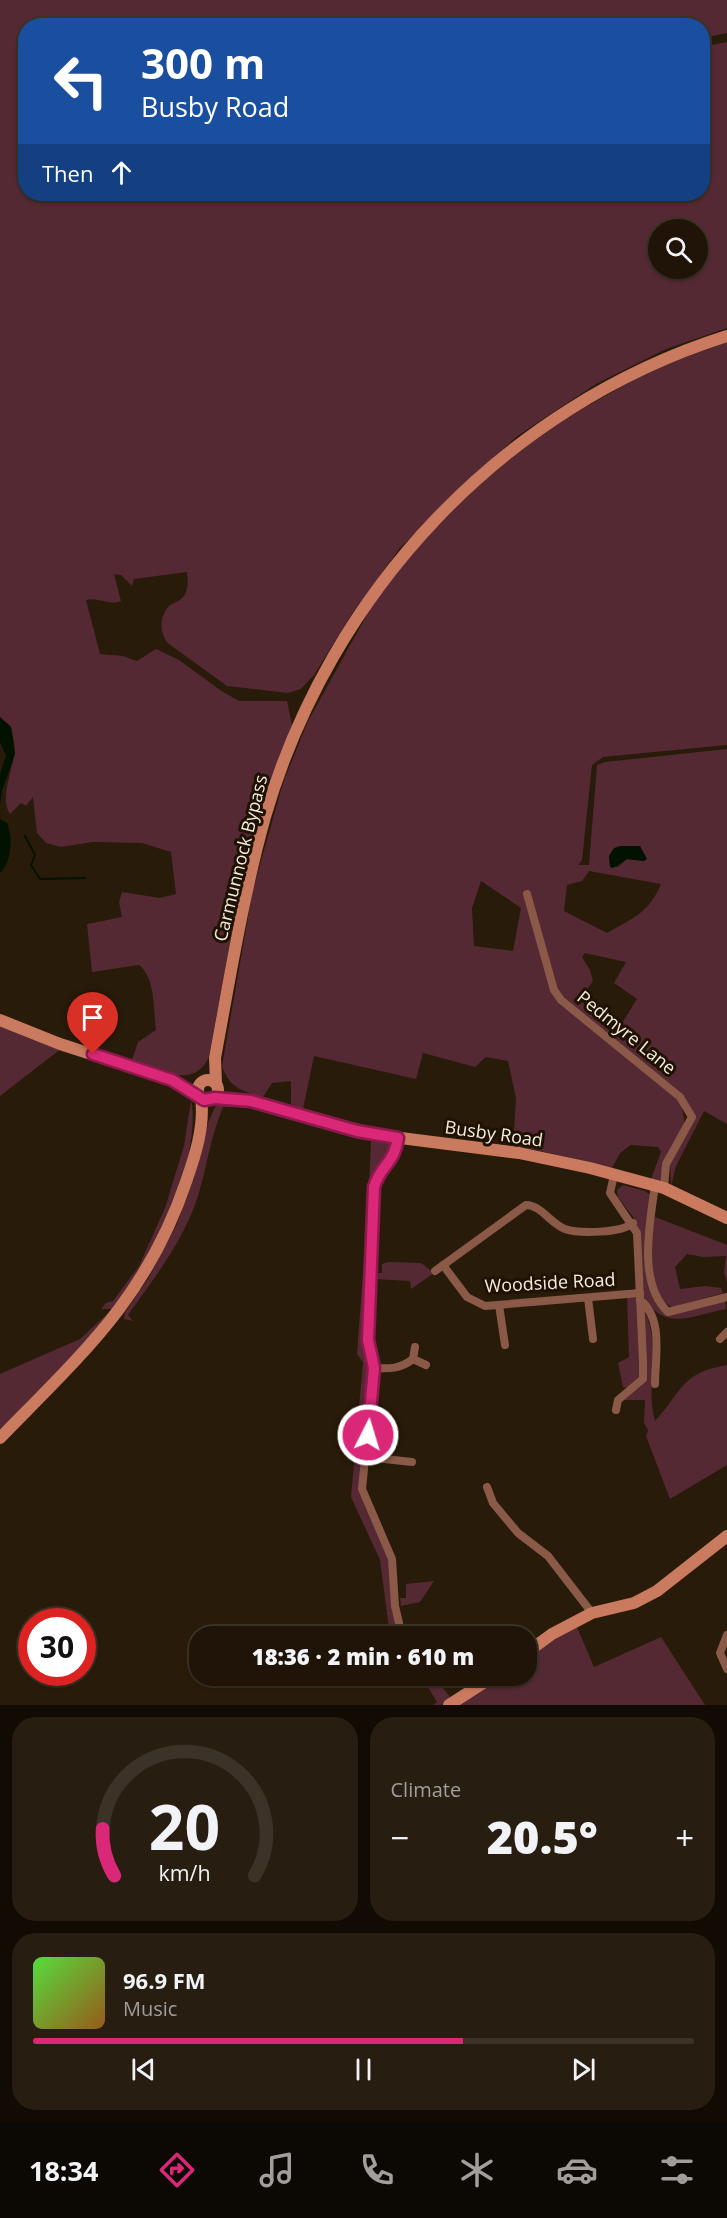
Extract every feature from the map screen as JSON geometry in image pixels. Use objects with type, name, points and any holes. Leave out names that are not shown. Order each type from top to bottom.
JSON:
[{"type":"main road","name":"Carmunnock Bypass","points":[[0,1438],[95,1340],[137,1288],[176,1214],[212,1088],[215,1058],[245,897],[275,788],[306,710],[322,679],[383,579],[456,497],[523,440],[608,386],[667,357],[727,336]]},
{"type":"main road","name":"Busby Road","points":[[0,1020],[60,1044],[172,1080],[212,1088],[357,1131],[519,1153],[614,1175],[660,1187],[727,1218]]},
{"type":"main road","name":"Busby Road","points":[[172,1080],[200,1096]]},
{"type":"main road","points":[[200,1096],[208,1100],[212,1088]]},
{"type":"main road","name":"Carmunnock Bypass","points":[[200,1096],[203,1117]]},
{"type":"main road","points":[[537,1645],[552,1634],[592,1613],[634,1603],[657,1591],[727,1536]]},
{"type":"main road","points":[[448,1705],[478,1686]]},
{"type":"street","name":"Pedmyre Lane","points":[[527,894],[554,990],[561,1000],[680,1097],[692,1117],[666,1164],[660,1187]]},
{"type":"street","points":[[398,1138],[395,1155],[380,1172],[374,1187],[368,1340],[374,1368],[362,1489],[392,1559],[395,1606],[400,1626]]},
{"type":"street","points":[[614,1175],[610,1192],[633,1223],[637,1233],[643,1379],[618,1400],[616,1410]]},
{"type":"street","points":[[660,1187],[650,1232],[650,1277],[658,1302],[668,1312],[727,1297]]},
{"type":"street","name":"Woodside Road","points":[[633,1223],[627,1228],[615,1230],[564,1229],[536,1208],[526,1205],[439,1268],[467,1297],[480,1304],[499,1305],[588,1298],[640,1297]]},
{"type":"street","points":[[640,1297],[653,1319],[657,1338],[655,1384]]},
{"type":"street","points":[[588,1298],[593,1339]]},
{"type":"street","points":[[499,1305],[505,1345]]},
{"type":"street","points":[[374,1368],[398,1368],[413,1359],[415,1347]]},
{"type":"street","points":[[413,1359],[426,1365]]},
{"type":"street","points":[[394,1460],[395,1449]]},
{"type":"street","points":[[366,1457],[412,1462]]},
{"type":"street","points":[[487,1487],[493,1503],[511,1525],[548,1556],[592,1613]]},
{"type":"street","points":[[727,1635],[720,1653],[727,1669]]},
{"type":"shaded area","points":[[0,0],[727,0],[727,33],[710,36],[710,18],[18,18],[18,201],[710,201],[710,45],[727,42],[727,328],[666,349],[596,384],[516,437],[400,548],[352,614],[314,675],[301,689],[288,693],[227,686],[169,644],[163,635],[163,615],[169,606],[186,592],[187,572],[134,579],[132,586],[121,575],[114,574],[121,601],[113,603],[86,600],[100,654],[123,656],[137,661],[156,649],[179,660],[239,701],[287,701],[292,725],[255,830],[234,920],[209,1057],[194,1073],[174,1075],[132,1060],[138,1042],[156,1030],[151,986],[139,965],[92,972],[87,924],[122,917],[119,902],[122,892],[160,898],[176,894],[171,852],[142,843],[92,842],[61,847],[46,843],[37,833],[33,797],[26,806],[21,803],[10,814],[7,808],[6,794],[14,745],[11,727],[0,717]]},
{"type":"shaded area","points":[[727,341],[727,745],[603,757],[592,765],[582,860],[578,865],[589,865],[597,765],[605,762],[727,749],[727,1124],[704,1111],[676,1166],[671,1186],[670,1162],[694,1121],[681,1102],[685,1126],[670,1149],[661,1183],[651,1179],[661,1152],[658,1147],[631,1145],[620,1153],[612,1168],[532,1149],[513,1148],[516,1098],[508,1061],[486,1057],[475,1067],[423,1053],[416,1079],[314,1056],[303,1109],[291,1104],[291,1081],[272,1083],[263,1097],[237,1088],[229,1080],[222,1066],[253,889],[283,783],[308,721],[373,604],[422,540],[459,501],[547,429],[628,383],[671,362]],"holes":[[[620,846],[640,846],[644,861],[627,859],[618,867],[610,866],[609,856]],[[589,871],[661,884],[651,902],[639,914],[607,933],[564,911],[567,885],[582,881]],[[481,881],[521,908],[513,951],[474,946],[472,908]],[[585,953],[626,962],[614,983],[637,999],[619,1028],[579,1000],[593,981],[590,970],[582,957]]]},
{"type":"shaded area","points":[[0,717],[11,727],[15,754],[2,791],[0,805],[0,774],[6,756],[0,742]]},
{"type":"shaded area","points":[[0,819],[7,823],[11,843],[7,862],[0,873]]},
{"type":"shaded area","points":[[640,846],[647,859],[644,861],[627,859],[613,868],[610,867],[609,856],[614,848]]},
{"type":"shaded area","points":[[0,1025],[62,1048],[0,1096]]},
{"type":"shaded area","points":[[191,1100],[192,1136],[188,1157],[175,1201],[159,1240],[114,1309],[101,1309],[106,1303],[113,1301],[139,1266],[165,1208],[184,1146]]},
{"type":"shaded area","points":[[217,1103],[256,1107],[223,1107],[198,1196],[185,1228],[168,1258],[128,1315],[133,1321],[124,1319],[125,1312],[149,1277],[177,1224],[194,1178],[208,1123]]},
{"type":"shaded area","points":[[371,1141],[389,1143],[391,1148],[369,1186]]},
{"type":"shaded area","points":[[623,1185],[645,1191],[650,1195],[645,1241],[646,1273],[655,1301],[664,1312],[725,1299],[726,1309],[680,1319],[661,1315],[652,1308],[644,1297],[641,1237],[634,1218],[618,1197],[617,1190]]},
{"type":"shaded area","points":[[655,1217],[727,1245],[727,1282],[724,1273],[726,1256],[703,1257],[687,1254],[675,1267],[680,1289],[705,1286],[721,1288],[723,1293],[673,1307],[665,1302],[659,1293],[652,1267]]},
{"type":"shaded area","points":[[365,1245],[367,1245],[364,1342],[371,1370],[360,1494],[388,1558],[397,1626],[389,1626],[380,1560],[351,1497],[363,1362],[357,1354]]},
{"type":"shaded area","points":[[389,1262],[421,1263],[434,1273],[411,1289],[410,1281],[375,1279],[375,1273],[382,1273],[382,1264]]},
{"type":"shaded area","points":[[627,1296],[636,1298],[642,1378],[628,1388],[623,1387],[618,1363],[629,1357]]},
{"type":"shaded area","points":[[644,1310],[652,1337],[652,1407],[655,1421],[691,1378],[712,1368],[727,1365],[727,1465],[670,1499],[646,1436],[648,1430],[644,1423],[645,1400],[624,1400],[644,1383]]},
{"type":"shaded area","points":[[108,1313],[79,1350],[0,1429],[0,1374],[80,1339]]},
{"type":"shaded area","points":[[434,1581],[420,1602],[401,1606],[400,1598],[406,1598],[406,1584]]},
{"type":"shaded area","points":[[576,1625],[594,1667],[661,1637],[705,1705],[458,1705],[487,1686],[537,1686],[537,1651]]},
{"type":"shaded area","points":[[427,1686],[441,1686],[451,1698],[441,1705],[433,1705],[437,1702]]},
{"type":"waterway","points":[[25,836],[35,855],[31,865],[40,879],[85,878]]},
{"type":"route","points":[[93,1054],[172,1080],[204,1100],[215,1098],[251,1101],[357,1131],[398,1138],[395,1155],[380,1172],[374,1187],[368,1340],[374,1368],[368,1435]]}]
